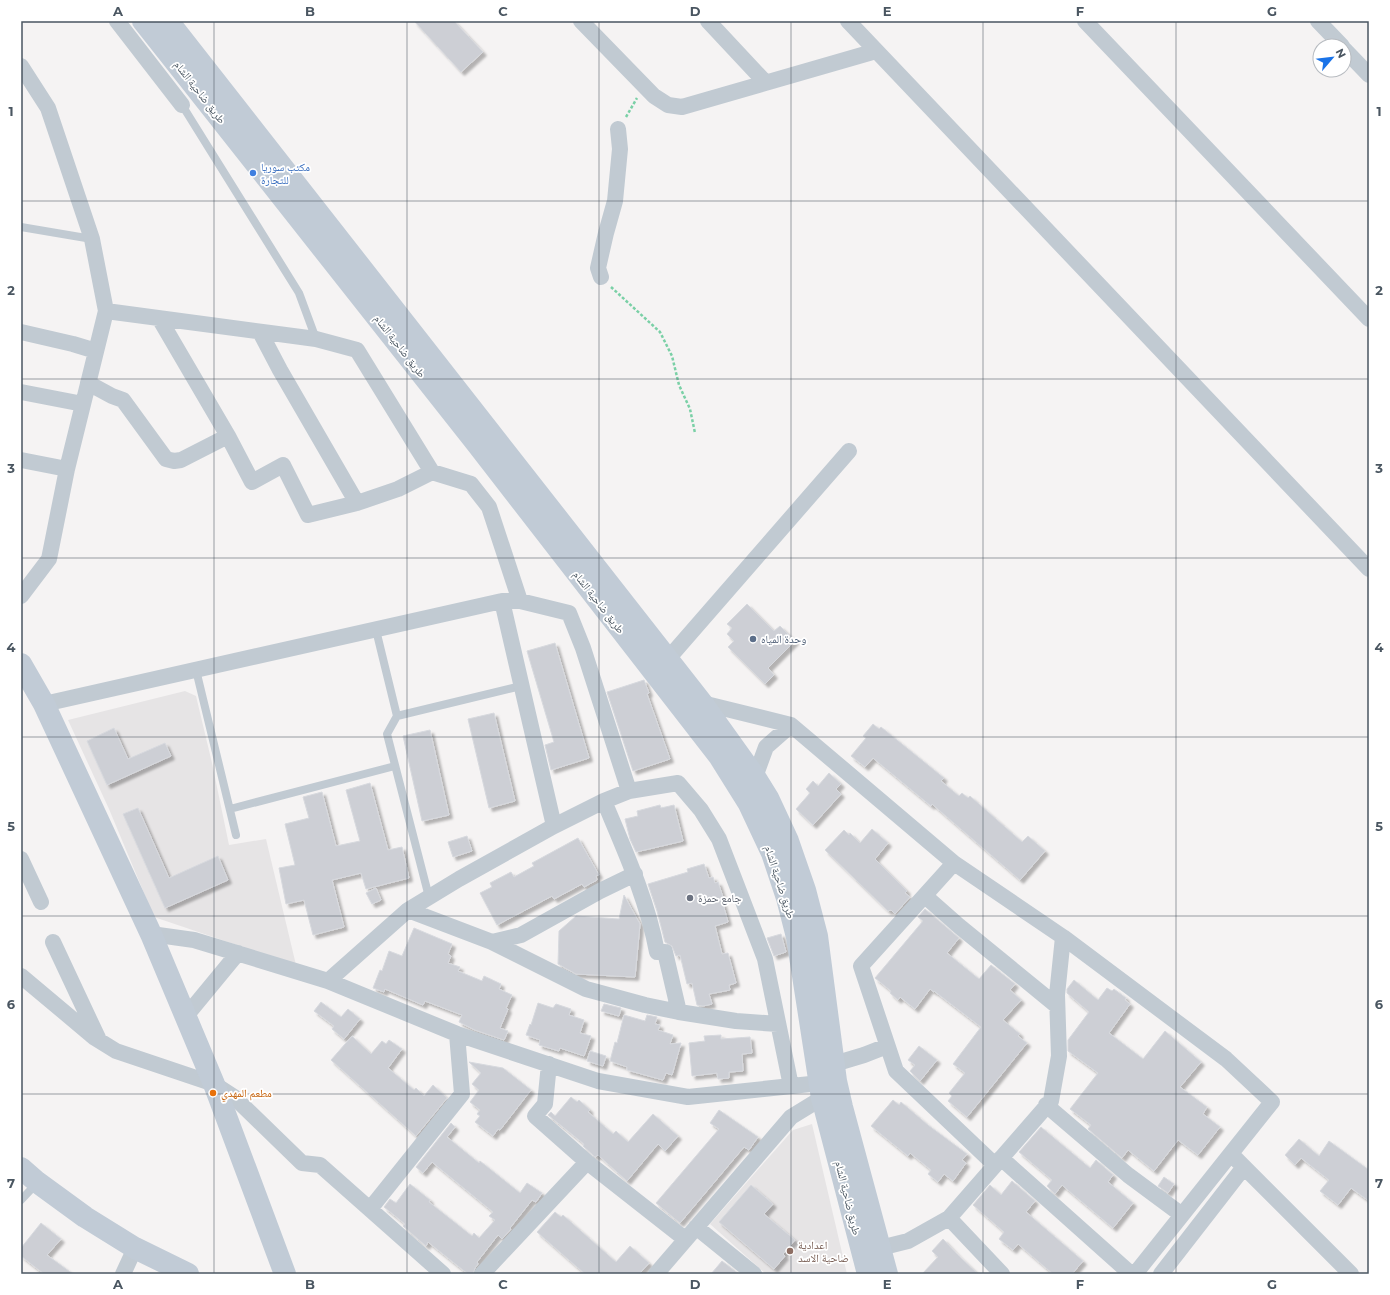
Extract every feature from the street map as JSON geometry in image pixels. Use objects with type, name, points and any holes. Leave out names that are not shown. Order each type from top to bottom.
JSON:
[{"type":"main road","name":"طريق ضاحية الشام","points":[[143,21],[478,444],[719,756],[749,804],[772,853],[787,898],[797,937],[821,1090],[868,1274]]},
{"type":"main road","name":"طريق ضاحية الشام","points":[[168,21],[702,704],[755,777],[768,798],[788,841],[805,890],[817,936],[836,1081],[887,1274]]},
{"type":"main road","points":[[22,669],[44,704],[151,934],[214,1084],[285,1274]]},
{"type":"main road","points":[[21,1168],[37,1182],[85,1217],[135,1248],[188,1274]]},
{"type":"street","points":[[117,21],[182,105]]},
{"type":"street","points":[[581,21],[654,96],[668,105],[682,107],[876,51]]},
{"type":"street","points":[[708,21],[766,83]]},
{"type":"street","points":[[848,21],[1369,569]]},
{"type":"street","points":[[1085,21],[1369,319]]},
{"type":"street","points":[[1318,21],[1334,38]]},
{"type":"street","points":[[1352,57],[1369,75]]},
{"type":"street","points":[[21,66],[48,108],[92,239],[106,311],[68,469],[49,559],[21,596]]},
{"type":"street","points":[[600,277],[598,268],[615,201],[620,150],[618,129]]},
{"type":"street","points":[[106,311],[316,339],[358,350],[432,472],[471,484],[489,507],[520,601]]},
{"type":"street","points":[[159,318],[228,436],[252,482],[283,465],[308,515],[358,503],[398,489],[432,472]]},
{"type":"street","points":[[21,332],[96,351]]},
{"type":"street","points":[[260,332],[280,370],[358,503]]},
{"type":"street","points":[[88,383],[112,396],[123,400],[166,459],[174,461],[181,460],[228,436]]},
{"type":"street","points":[[21,392],[83,404]]},
{"type":"street","points":[[667,660],[849,451]]},
{"type":"street","points":[[21,460],[68,469]]},
{"type":"street","points":[[44,704],[502,602],[520,601],[569,613],[583,648],[629,791]]},
{"type":"street","points":[[502,602],[554,826]]},
{"type":"street","points":[[702,704],[791,725],[954,862],[1063,937],[1226,1059],[1272,1102],[1135,1274]]},
{"type":"street","points":[[755,777],[766,747],[791,725]]},
{"type":"street","points":[[328,980],[408,910],[554,826],[604,801],[629,791],[678,783],[701,810],[719,839],[765,959],[791,1086]]},
{"type":"street","points":[[604,801],[635,874],[645,902],[658,952],[665,952],[680,1012]]},
{"type":"street","points":[[21,859],[41,902]]},
{"type":"street","points":[[954,862],[861,966],[896,1071],[998,1161],[1035,1188],[1131,1274]]},
{"type":"street","points":[[492,942],[520,935],[600,891],[635,874]]},
{"type":"street","points":[[924,896],[958,926],[1057,1006]]},
{"type":"street","points":[[408,910],[492,942],[586,989],[645,1005],[680,1012],[736,1021],[778,1024]]},
{"type":"street","points":[[151,934],[194,940],[328,980],[457,1034],[598,1081],[688,1097],[791,1086],[821,1090]]},
{"type":"street","points":[[880,1248],[908,1241],[949,1218],[1050,1101],[1059,1056],[1057,995],[1063,937]]},
{"type":"street","points":[[53,942],[100,1041]]},
{"type":"street","points":[[186,1016],[238,954]]},
{"type":"street","points":[[21,976],[100,1041],[116,1051],[214,1084],[234,1097],[302,1163],[320,1165],[444,1274]]},
{"type":"street","points":[[370,1209],[462,1094],[457,1034]]},
{"type":"street","points":[[834,1064],[887,1046]]},
{"type":"street","points":[[548,1064],[545,1104],[535,1116],[587,1162],[685,1239]]},
{"type":"street","points":[[656,1274],[791,1117],[821,1090]]},
{"type":"street","points":[[1046,1106],[1128,1175],[1182,1215]]},
{"type":"street","points":[[1231,1154],[1351,1274]]},
{"type":"street","points":[[482,1274],[587,1162]]},
{"type":"street","points":[[1161,1274],[1244,1167]]},
{"type":"street","points":[[949,1218],[1002,1274]]},
{"type":"street","points":[[696,1227],[754,1274]]},
{"type":"street","points":[[122,1274],[135,1248]]},
{"type":"lane","points":[[182,105],[298,292],[316,339]]},
{"type":"lane","points":[[21,227],[92,239]]},
{"type":"lane","points":[[376,630],[397,716],[387,734],[430,897]]},
{"type":"lane","points":[[196,670],[236,835]]},
{"type":"lane","points":[[397,716],[522,686]]},
{"type":"lane","points":[[230,809],[395,766]]},
{"type":"lane","points":[[21,1200],[37,1182]]},
{"type":"path","points":[[600,277],[660,332],[672,356],[679,385],[690,409],[695,433]]},
{"type":"shaded area","points":[[185,691],[196,696],[229,845],[266,839],[296,965],[154,917],[109,809],[68,720]]},
{"type":"shaded area","points":[[812,1124],[847,1274],[766,1274],[710,1224],[793,1130]]},
{"type":"building","points":[[414,21],[454,21],[483,52],[461,72]]},
{"type":"building","points":[[747,604],[774,631],[780,626],[795,641],[768,668],[774,675],[765,684],[728,647],[734,641],[727,634],[732,628],[727,624]]},
{"type":"building","points":[[555,643],[589,758],[551,770],[545,745],[554,742],[527,651]]},
{"type":"building","points":[[644,680],[649,693],[647,694],[670,759],[633,771],[607,692]]},
{"type":"building","points":[[494,713],[515,801],[489,808],[468,719]]},
{"type":"building","points":[[873,724],[879,729],[881,727],[944,778],[941,781],[959,796],[962,793],[968,798],[970,796],[1022,842],[1028,836],[1045,851],[1020,880],[932,804],[931,806],[873,758],[865,767],[851,756],[866,738],[863,736]]},
{"type":"building","points":[[114,728],[128,759],[165,743],[171,756],[107,785],[87,741]]},
{"type":"building","points":[[430,730],[449,815],[422,821],[403,736]]},
{"type":"building","points":[[829,773],[841,784],[836,789],[841,794],[813,825],[796,809],[810,793],[806,789],[813,781],[818,786]]},
{"type":"building","points":[[370,783],[388,850],[402,847],[409,878],[366,889],[361,873],[332,880],[344,927],[313,935],[304,900],[286,904],[279,868],[295,865],[285,824],[309,818],[303,797],[322,792],[336,846],[360,841],[346,790]]},
{"type":"building","points":[[660,805],[661,808],[674,805],[683,841],[636,852],[630,839],[625,819],[638,816],[637,811]]},
{"type":"building","points":[[138,808],[169,878],[218,856],[228,880],[165,908],[123,814]]},
{"type":"building","points":[[872,829],[888,843],[875,859],[907,891],[905,893],[910,897],[895,914],[891,910],[888,911],[825,850],[844,830],[849,835],[850,833],[860,843]]},
{"type":"building","points":[[467,836],[472,851],[453,857],[448,842]]},
{"type":"building","points":[[578,838],[599,875],[596,876],[597,880],[584,887],[582,884],[554,899],[552,896],[497,925],[480,893],[492,887],[490,883],[511,872],[514,877],[534,866],[532,863]]},
{"type":"building","points":[[704,864],[709,878],[713,877],[715,883],[718,882],[723,897],[721,897],[728,922],[715,926],[722,954],[728,953],[736,983],[729,985],[730,990],[709,994],[712,1004],[703,1006],[697,1005],[692,983],[687,984],[680,955],[676,956],[672,946],[665,942],[648,884],[688,872],[687,869]]},
{"type":"building","points":[[376,888],[381,900],[372,904],[366,893]]},
{"type":"building","points":[[624,895],[640,924],[635,977],[576,974],[558,964],[559,931],[576,916],[619,919]]},
{"type":"building","points":[[925,909],[959,938],[947,953],[979,979],[991,965],[1015,984],[1010,990],[1021,1000],[1003,1020],[1020,1034],[1018,1036],[1027,1043],[967,1117],[948,1101],[952,1096],[949,1093],[965,1073],[953,1064],[981,1027],[930,989],[915,1009],[900,997],[898,1000],[890,993],[891,991],[875,978],[923,921],[918,917]]},
{"type":"building","points":[[414,928],[452,944],[448,954],[451,956],[448,963],[460,967],[458,971],[482,981],[484,976],[501,984],[499,989],[512,995],[500,1028],[508,1031],[504,1040],[475,1030],[459,1022],[462,1015],[425,1001],[423,1005],[385,989],[384,992],[373,988],[380,970],[382,971],[389,951],[402,956]]},
{"type":"building","points":[[781,934],[786,952],[774,956],[767,938]]},
{"type":"building","points":[[1074,980],[1098,1000],[1107,988],[1112,991],[1114,989],[1126,998],[1125,1000],[1130,1004],[1109,1033],[1143,1059],[1165,1031],[1201,1062],[1180,1087],[1207,1107],[1203,1114],[1220,1127],[1198,1155],[1178,1140],[1154,1171],[1128,1150],[1122,1158],[1088,1129],[1091,1125],[1070,1109],[1098,1073],[1068,1051],[1068,1040],[1089,1012],[1067,993],[1067,989]]},
{"type":"building","points":[[321,1002],[341,1017],[348,1009],[360,1019],[344,1039],[332,1029],[334,1026],[314,1011]]},
{"type":"building","points":[[538,1003],[553,1008],[556,1004],[571,1009],[569,1015],[584,1020],[580,1033],[591,1036],[584,1056],[560,1048],[559,1051],[539,1045],[540,1040],[526,1035]]},
{"type":"building","points":[[604,1004],[621,1008],[619,1016],[601,1011]]},
{"type":"building","points":[[624,1015],[645,1021],[647,1015],[657,1017],[655,1024],[660,1025],[658,1030],[673,1035],[670,1044],[681,1043],[672,1075],[666,1073],[663,1080],[627,1070],[627,1067],[610,1061],[615,1042],[617,1043]]},
{"type":"building","points":[[721,1035],[721,1039],[750,1037],[752,1053],[742,1054],[743,1071],[729,1072],[729,1078],[718,1079],[717,1073],[692,1076],[689,1043],[705,1041],[704,1036]]},
{"type":"building","points":[[352,1036],[371,1054],[382,1041],[386,1044],[389,1040],[402,1049],[388,1068],[414,1090],[416,1088],[424,1096],[433,1085],[447,1098],[416,1136],[331,1060]]},
{"type":"building","points":[[919,1046],[937,1060],[920,1081],[910,1071],[915,1065],[908,1060]]},
{"type":"building","points":[[590,1051],[606,1056],[603,1066],[587,1061]]},
{"type":"building","points":[[469,1062],[503,1068],[531,1090],[500,1130],[498,1129],[493,1136],[475,1122],[480,1116],[477,1114],[480,1110],[470,1102],[479,1090],[472,1084],[481,1073]]},
{"type":"building","points":[[571,1097],[577,1102],[579,1100],[590,1110],[588,1112],[613,1134],[616,1131],[628,1142],[653,1114],[678,1136],[665,1151],[658,1144],[627,1181],[598,1155],[595,1157],[583,1146],[584,1144],[548,1115],[551,1112],[555,1116]]},
{"type":"building","points":[[893,1100],[899,1105],[901,1102],[928,1125],[967,1154],[962,1160],[966,1163],[953,1181],[944,1174],[938,1182],[928,1174],[931,1170],[910,1153],[908,1156],[871,1126]]},
{"type":"building","points":[[719,1110],[758,1137],[749,1150],[744,1147],[680,1223],[656,1203],[719,1129],[710,1123]]},
{"type":"building","points":[[451,1123],[455,1127],[447,1137],[479,1163],[480,1161],[520,1193],[527,1183],[542,1193],[536,1202],[532,1200],[502,1239],[498,1235],[477,1262],[478,1264],[473,1274],[468,1274],[428,1242],[426,1246],[403,1226],[405,1224],[384,1207],[390,1199],[396,1203],[410,1184],[430,1200],[429,1202],[472,1236],[474,1233],[479,1238],[495,1220],[489,1216],[493,1212],[432,1162],[423,1173],[416,1167]]},
{"type":"building","points":[[1041,1127],[1090,1168],[1096,1160],[1113,1175],[1108,1182],[1133,1203],[1113,1228],[1062,1185],[1055,1194],[1047,1186],[1052,1180],[1019,1152]]},
{"type":"building","points":[[1299,1139],[1319,1156],[1329,1141],[1369,1170],[1369,1201],[1351,1188],[1338,1205],[1320,1191],[1329,1180],[1301,1158],[1295,1165],[1285,1155]]},
{"type":"building","points":[[1164,1177],[1174,1184],[1168,1193],[1158,1186]]},
{"type":"building","points":[[1012,1181],[1035,1201],[1026,1212],[1083,1261],[1072,1274],[1053,1274],[1018,1244],[1013,1250],[999,1239],[1004,1232],[973,1205],[990,1185],[1001,1195]]},
{"type":"building","points":[[751,1185],[773,1204],[764,1214],[795,1240],[783,1254],[785,1256],[774,1269],[719,1222]]},
{"type":"building","points":[[555,1212],[561,1217],[563,1215],[616,1262],[630,1246],[649,1263],[639,1274],[585,1274],[537,1232]]},
{"type":"building","points":[[41,1223],[61,1239],[47,1255],[73,1274],[44,1274],[21,1256],[21,1248]]},
{"type":"building","points":[[943,1239],[978,1274],[922,1274],[938,1257],[932,1251]]},
{"type":"building","points":[[722,1261],[739,1274],[711,1274]]},
{"type":"place","name":"مكتب سوريا للتجارة","points":[[253,173]]},
{"type":"place","name":"وحدة المياه","points":[[753,639]]},
{"type":"place","name":"جامع حمزة","points":[[690,898]]},
{"type":"place","name":"مطعم المهدي","points":[[213,1093]]},
{"type":"place","name":"اعدادية ضاحية الاسد","points":[[790,1251]]}]
